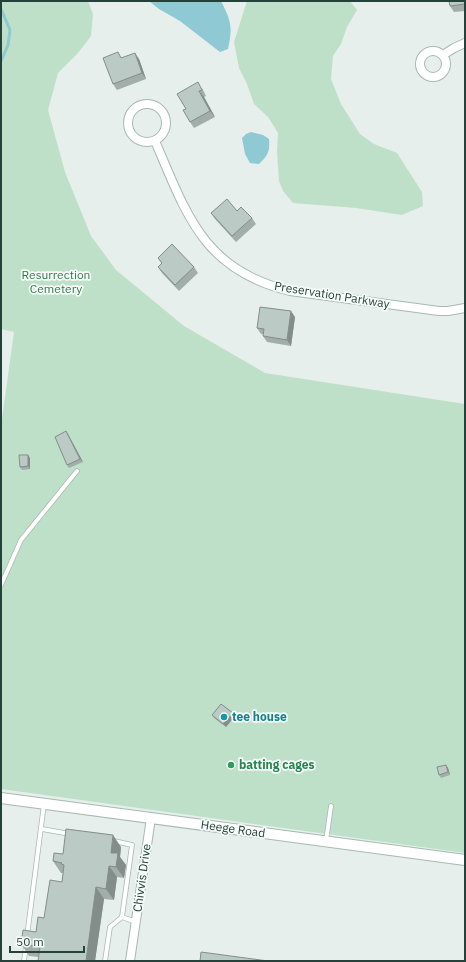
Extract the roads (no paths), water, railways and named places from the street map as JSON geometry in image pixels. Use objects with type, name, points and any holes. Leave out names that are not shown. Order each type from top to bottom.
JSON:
[{"type":"street","points":[[443,55],[465,42]]},
{"type":"street","points":[[148,104],[158,108],[162,112],[166,123],[166,128],[160,138],[155,141],[149,143],[138,141],[130,132],[128,127],[129,116],[137,107],[148,104]]},
{"type":"street","name":"Preservation Parkway","points":[[155,141],[191,220],[212,250],[229,265],[243,274],[273,287],[290,291],[438,311],[465,308]]},
{"type":"street","name":"Heege Road","points":[[1,798],[465,860]]},
{"type":"street","name":"Chivvis Drive","points":[[130,961],[151,818]]},
{"type":"lane","points":[[1,585],[20,540],[76,471]]},
{"type":"lane","points":[[24,961],[42,830],[44,804]]},
{"type":"lane","points":[[326,842],[331,806]]},
{"type":"lane","points":[[42,830],[73,835]]},
{"type":"lane","points":[[105,961],[110,927],[122,917],[132,845],[112,841]]},
{"type":"lane","points":[[122,917],[136,922]]},
{"type":"water","points":[[149,1],[221,1],[229,19],[231,29],[228,49],[220,52],[180,21],[159,9]]},
{"type":"water","points":[[251,132],[263,135],[269,139],[268,153],[259,164],[250,163],[245,154],[242,138]]},
{"type":"waterway","points":[[1,9],[10,30],[8,45],[1,61]]},
{"type":"place","name":"tee house","points":[[224,717]]},
{"type":"place","name":"batting cages","points":[[231,765]]},
{"type":"park label","name":"Resurrection Cemetery","points":[[56,282]]}]
